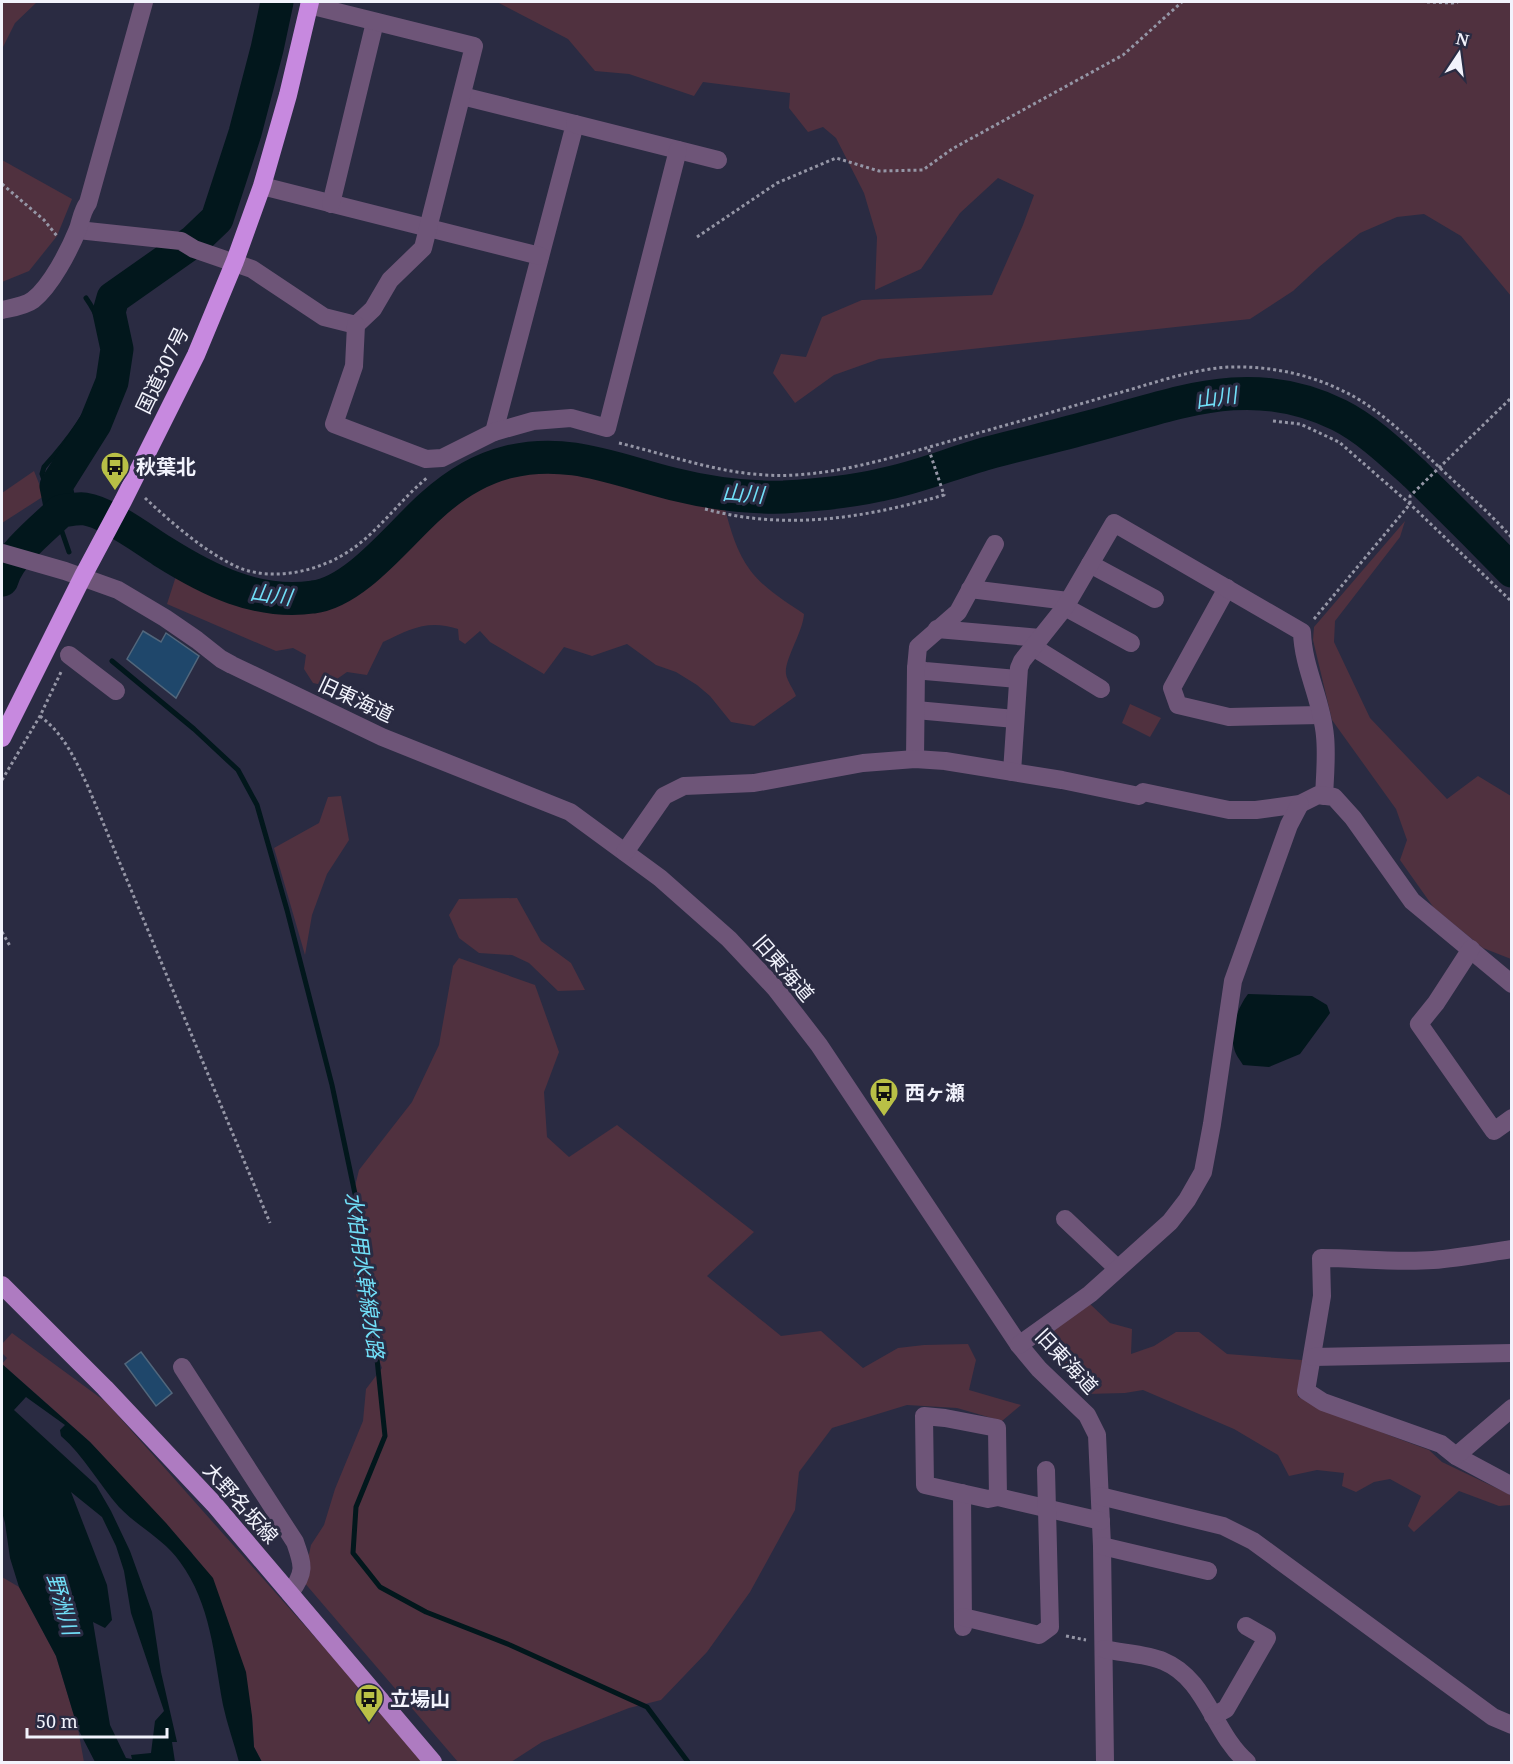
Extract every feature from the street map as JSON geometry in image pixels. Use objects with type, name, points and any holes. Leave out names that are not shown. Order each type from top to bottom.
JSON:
[{"type":"highway","name":"国道307号","points":[[2,738],[196,355],[235,261],[262,186],[288,95],[309,3]]},
{"type":"main road","name":"大野名坂線","points":[[2,1285],[105,1388],[206,1496],[433,1762]]},
{"type":"street","points":[[2,310],[31,302],[41,292],[58,270],[78,230],[83,209],[88,203],[144,2]]},
{"type":"street","points":[[309,3],[474,46],[423,248],[390,280],[373,309],[356,325],[354,366],[334,424],[426,459],[442,458],[494,432],[533,421],[572,418],[607,428],[678,150]]},
{"type":"street","points":[[331,204],[375,22]]},
{"type":"street","points":[[462,96],[718,160]]},
{"type":"street","points":[[494,432],[575,124]]},
{"type":"street","points":[[262,186],[540,256]]},
{"type":"street","points":[[78,230],[188,245],[235,261],[252,269],[315,313],[356,325]]},
{"type":"street","points":[[1012,772],[1019,668],[1066,604],[1114,523],[1302,632],[1303,651],[1325,736],[1324,796]]},
{"type":"street","points":[[915,759],[918,647],[958,612],[995,544]]},
{"type":"street","name":"旧東海道","points":[[2,553],[83,576],[118,590],[165,618],[232,665],[382,737],[570,812],[660,878],[729,939],[775,988],[819,1045],[1019,1345],[1039,1369],[1087,1415],[1096,1435],[1099,1448],[1102,1546],[1105,1762]]},
{"type":"street","points":[[1090,564],[1155,598]]},
{"type":"street","points":[[1227,588],[1172,688],[1178,705],[1229,717],[1321,715]]},
{"type":"street","points":[[970,589],[1066,604],[1131,643]]},
{"type":"street","points":[[937,629],[1037,642],[1101,689]]},
{"type":"street","points":[[69,655],[116,691]]},
{"type":"street","points":[[916,668],[925,671],[1018,679]]},
{"type":"street","points":[[916,710],[1015,719]]},
{"type":"street","points":[[625,852],[664,796],[684,786],[754,783],[863,763],[915,759],[945,761],[1062,780],[1139,796],[1143,792],[1229,810],[1256,810],[1300,804],[1318,795],[1334,798],[1353,818],[1412,901],[1512,984]]},
{"type":"street","points":[[1019,1345],[1090,1293],[1170,1222],[1187,1200],[1203,1172],[1233,981],[1290,825],[1300,804]]},
{"type":"street","points":[[1471,949],[1436,1003],[1419,1024],[1494,1131],[1512,1118]]},
{"type":"street","points":[[1065,1219],[1118,1268]]},
{"type":"street","points":[[1512,1249],[1433,1260],[1380,1261],[1321,1258],[1322,1296],[1306,1391],[1323,1402],[1441,1444],[1456,1456],[1512,1486]]},
{"type":"street","points":[[1313,1357],[1512,1353]]},
{"type":"street","points":[[182,1367],[295,1542],[303,1565],[299,1581],[290,1593]]},
{"type":"street","points":[[1456,1456],[1512,1408]]},
{"type":"street","points":[[999,1497],[997,1428],[924,1416],[925,1485],[988,1499],[999,1497],[1101,1521]]},
{"type":"street","points":[[962,1493],[963,1622],[1039,1635],[1050,1627],[1046,1470]]},
{"type":"street","points":[[1100,1497],[1223,1526],[1238,1532],[1493,1717],[1512,1725]]},
{"type":"street","points":[[1102,1546],[1209,1571]]},
{"type":"street","points":[[1213,1716],[1226,1709],[1267,1638],[1246,1626]]},
{"type":"street","points":[[1104,1646],[1162,1661],[1181,1672],[1192,1681],[1232,1746],[1247,1762]]},
{"type":"path","points":[[697,237],[777,183],[836,158],[879,171],[923,170],[952,148],[1123,55],[1182,2]]},
{"type":"path","points":[[1427,2],[1458,2]]},
{"type":"path","points":[[2,184],[44,220],[67,250]]},
{"type":"path","points":[[610,441],[725,471],[793,476],[850,468],[1183,375],[1228,367],[1278,370],[1310,377],[1363,402],[1440,468],[1491,515],[1512,538]]},
{"type":"path","points":[[1302,632],[1410,504],[1410,496],[1512,397]]},
{"type":"path","points":[[1273,421],[1300,424],[1340,442],[1410,504],[1512,602]]},
{"type":"path","points":[[705,509],[725,515],[776,521],[830,518],[870,514],[944,495],[928,447]]},
{"type":"path","points":[[132,483],[171,521],[195,540],[234,565],[263,573],[291,573],[314,568],[337,559],[355,547],[434,473]]},
{"type":"path","points":[[2,780],[40,716],[69,655]]},
{"type":"path","points":[[40,716],[52,725],[68,745],[89,789],[270,1223]]},
{"type":"path","points":[[2,932],[10,946]]},
{"type":"path","points":[[1048,1628],[1054,1634],[1104,1646]]},
{"type":"shaded area","points":[[2,2],[37,2],[15,23],[2,49]]},
{"type":"shaded area","points":[[497,2],[1511,2],[1511,296],[1461,236],[1424,214],[1397,217],[1360,233],[1293,291],[1250,319],[879,359],[834,375],[795,403],[773,373],[781,354],[806,357],[822,317],[862,300],[992,295],[1034,195],[998,178],[960,213],[921,269],[875,290],[877,237],[864,193],[836,138],[823,127],[808,132],[789,108],[790,93],[703,82],[694,96],[629,74],[595,71],[568,39]]},
{"type":"shaded area","points":[[2,160],[72,199],[57,236],[29,271],[2,282]]},
{"type":"shaded area","points":[[559,460],[592,466],[675,495],[724,505],[737,547],[755,577],[782,600],[804,614],[786,668],[787,677],[796,696],[754,726],[731,722],[710,696],[697,685],[676,672],[656,665],[627,644],[592,656],[564,647],[544,674],[490,642],[480,631],[465,644],[459,640],[458,629],[437,625],[419,627],[383,642],[367,675],[347,672],[327,686],[313,683],[304,669],[306,655],[293,648],[276,651],[167,604],[177,573],[243,605],[306,607],[336,597],[366,582],[387,566],[434,514],[456,496],[507,468]]},
{"type":"shaded area","points":[[34,471],[44,496],[2,523],[2,493]]},
{"type":"shaded area","points":[[1405,521],[1400,537],[1335,621],[1334,642],[1370,718],[1447,799],[1478,776],[1511,796],[1511,959],[1483,948],[1434,908],[1400,860],[1407,840],[1396,809],[1332,720],[1313,640],[1314,627]]},
{"type":"shaded area","points":[[1130,704],[1161,718],[1150,737],[1122,723]]},
{"type":"shaded area","points":[[341,796],[349,840],[327,874],[312,915],[305,955],[274,848],[319,823],[328,797]]},
{"type":"shaded area","points":[[517,898],[541,941],[571,963],[585,990],[558,991],[529,963],[512,955],[479,953],[459,938],[449,915],[459,899]]},
{"type":"shaded area","points":[[459,958],[535,985],[559,1052],[544,1092],[547,1137],[569,1157],[617,1125],[754,1232],[707,1276],[781,1336],[821,1331],[863,1368],[898,1348],[968,1344],[976,1360],[969,1390],[1021,1405],[1002,1421],[957,1408],[907,1405],[832,1428],[799,1472],[795,1510],[750,1592],[707,1652],[661,1700],[629,1708],[542,1742],[511,1762],[458,1762],[303,1581],[311,1545],[324,1525],[335,1489],[363,1421],[366,1389],[382,1368],[356,1295],[348,1215],[359,1170],[412,1102],[439,1045],[453,966]]},
{"type":"shaded area","points":[[1090,1304],[1110,1323],[1132,1329],[1131,1354],[1154,1346],[1176,1332],[1199,1332],[1227,1354],[1302,1360],[1298,1397],[1429,1450],[1442,1462],[1511,1495],[1511,1505],[1499,1506],[1459,1491],[1414,1532],[1408,1526],[1421,1496],[1390,1479],[1374,1482],[1356,1492],[1342,1486],[1344,1473],[1317,1470],[1289,1476],[1278,1455],[1234,1429],[1143,1390],[1085,1394],[1075,1378],[1049,1357],[1039,1341]]},
{"type":"shaded area","points":[[12,1333],[106,1402],[426,1762],[262,1762],[254,1747],[252,1716],[192,1553],[90,1442],[2,1364],[7,1358],[2,1353],[2,1344]]},
{"type":"shaded area","points":[[2,1577],[19,1587],[56,1656],[78,1729],[84,1762],[2,1762]]},
{"type":"water","points":[[1248,994],[1312,996],[1327,1005],[1330,1013],[1300,1054],[1269,1067],[1243,1065],[1236,1055],[1233,1034],[1238,1012]]},
{"type":"water","name":"野洲川","points":[[2,1364],[90,1442],[166,1523],[213,1578],[246,1672],[254,1747],[262,1762],[239,1762],[226,1719],[214,1649],[205,1613],[199,1595],[180,1562],[174,1554],[119,1507],[77,1452],[61,1436],[60,1430],[65,1425],[26,1397],[14,1410],[96,1485],[130,1551],[152,1612],[161,1672],[177,1742],[172,1742],[175,1762],[95,1762],[78,1729],[56,1656],[19,1587],[10,1558],[2,1512]],"holes":[[[71,1492],[102,1517],[116,1546],[124,1571],[131,1613],[164,1711],[155,1721],[151,1753],[131,1755],[132,1759],[126,1758],[110,1725],[93,1622],[105,1628],[112,1620],[107,1585]]]},
{"type":"building","points":[[143,631],[161,642],[166,633],[199,656],[176,698],[127,659]]},
{"type":"building","points":[[141,1352],[172,1393],[156,1406],[125,1364]]},
{"type":"waterway","points":[[61,511],[56,486],[95,424],[112,382],[117,349],[109,312],[113,298],[194,241],[217,219],[245,133],[277,2]]},
{"type":"waterway","name":"水柏用水幹線水路","points":[[69,552],[42,474],[44,467],[75,429],[98,388],[103,366],[104,344],[99,321],[86,298]]},
{"type":"waterway","name":"山川","points":[[2,580],[19,552],[61,511],[82,509],[94,511],[114,520],[179,562],[234,588],[272,597],[292,599],[313,597],[329,593],[361,573],[449,491],[487,469],[508,462],[551,457],[572,459],[592,462],[673,484],[742,496],[784,497],[820,494],[856,490],[894,482],[988,453],[1183,401],[1244,393],[1274,395],[1306,402],[1339,415],[1359,427],[1415,474],[1512,571]]},
{"type":"waterway","name":"水柏用水幹線水路","points":[[112,661],[194,729],[238,770],[257,805],[287,910],[332,1085],[358,1208],[385,1436],[356,1507],[353,1553],[380,1587],[426,1612],[510,1645],[647,1707],[688,1762]]},
{"type":"place","name":"秋葉北","points":[[115,492]]},
{"type":"place","name":"西ヶ瀬","points":[[884,1118]]},
{"type":"place","name":"立場山","points":[[369,1724]]}]
